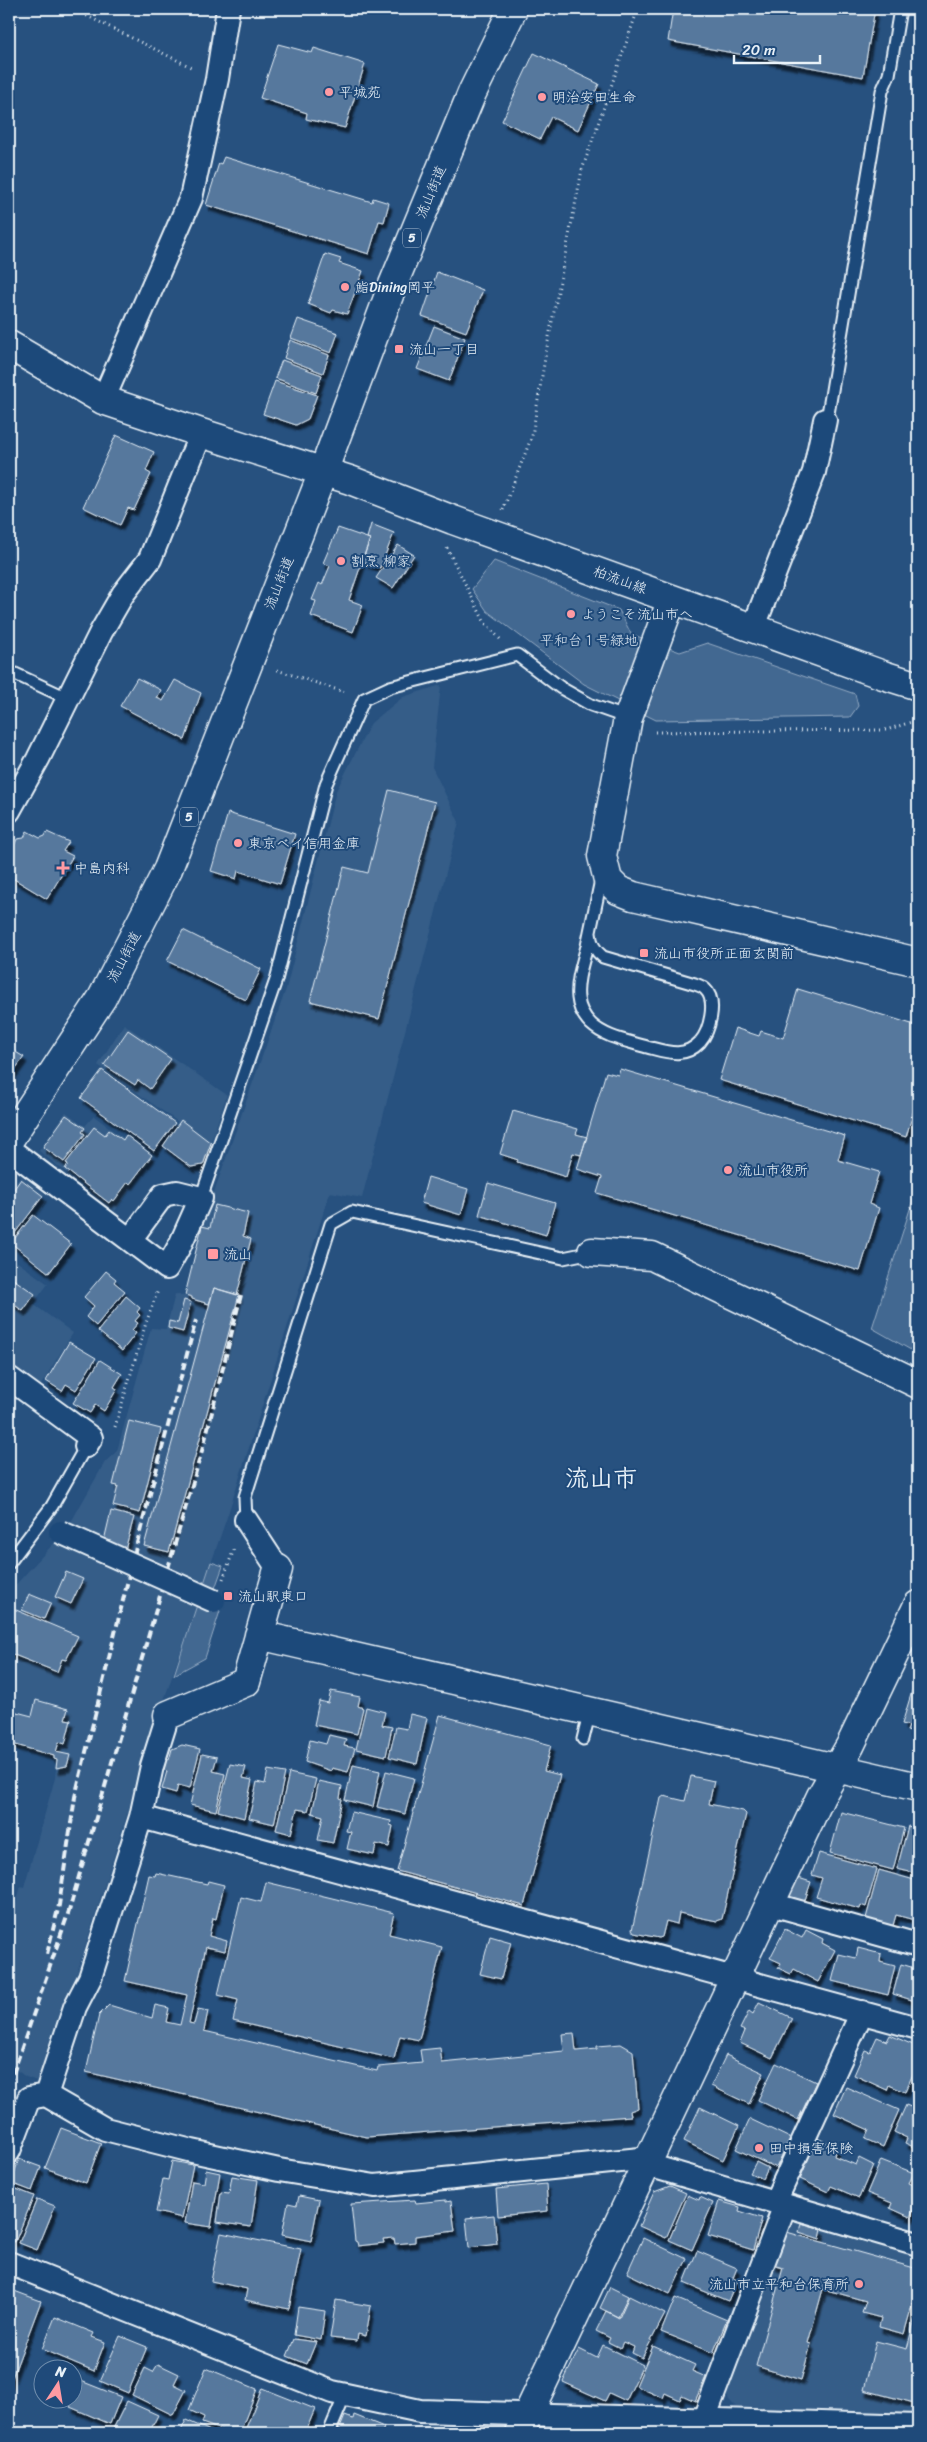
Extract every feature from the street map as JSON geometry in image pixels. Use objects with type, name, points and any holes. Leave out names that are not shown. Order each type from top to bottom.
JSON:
[{"type":"street","points":[[103,400],[191,198],[216,80],[228,9]]},
{"type":"street","name":"流山街道","points":[[9,1140],[102,998],[168,869],[323,472],[392,287],[472,93],[513,9]]},
{"type":"street","name":"柏流山線","points":[[9,345],[103,400],[350,480],[453,520],[672,600],[918,686]]},
{"type":"street","points":[[753,629],[814,472],[825,420]]},
{"type":"street","points":[[9,811],[69,699],[101,632],[123,594],[150,559],[201,433]]},
{"type":"street","points":[[672,600],[628,718],[602,856],[608,880],[618,890],[633,896],[918,962]]},
{"type":"street","points":[[9,1149],[167,1268],[180,1245],[201,1198],[177,1192],[163,1195],[130,1240]]},
{"type":"street","points":[[592,1252],[652,1256],[918,1384]]},
{"type":"street","points":[[9,1378],[89,1442]]},
{"type":"street","points":[[46,2095],[75,2007],[90,1978],[141,1817],[152,1766],[168,1715],[246,1682],[278,1569],[246,1520]]},
{"type":"street","points":[[60,1532],[214,1602]]},
{"type":"street","points":[[523,2423],[649,2162],[821,1796],[850,1746],[918,1605]]},
{"type":"street","points":[[259,1635],[918,1787]]},
{"type":"street","points":[[141,1817],[918,2028]]},
{"type":"street","points":[[771,1904],[918,1944]]},
{"type":"street","points":[[704,2419],[780,2204],[862,2012]]},
{"type":"street","points":[[9,2151],[29,2098],[46,2095],[105,2129],[269,2168],[375,2186],[649,2162],[780,2204],[918,2243]]},
{"type":"street","points":[[9,2263],[332,2392],[420,2411],[523,2423],[704,2419],[918,2426]]},
{"type":"lane","points":[[825,420],[827,420],[882,91],[889,75],[900,9]]},
{"type":"lane","points":[[201,1198],[276,980],[326,784],[364,699],[390,687],[517,656],[576,697],[591,705],[628,718]]},
{"type":"lane","points":[[9,671],[69,699]]},
{"type":"lane","points":[[590,932],[594,948],[603,957],[695,984],[706,990],[711,998],[712,1007],[704,1038],[686,1052],[674,1054],[606,1035],[591,1024],[581,1012],[578,998],[579,978],[604,868]]},
{"type":"lane","points":[[246,1520],[245,1497],[331,1224],[352,1212],[563,1258],[592,1252]]},
{"type":"lane","points":[[9,1563],[52,1506],[89,1442]]},
{"type":"lane","points":[[582,1739],[590,1711]]},
{"type":"lane","points":[[329,2433],[345,2395]]},
{"type":"path","points":[[73,9],[216,80]]},
{"type":"path","points":[[494,534],[532,436],[546,352],[582,170],[638,9]]},
{"type":"path","points":[[453,520],[446,546],[484,623],[517,656]]},
{"type":"path","points":[[273,668],[364,699]]},
{"type":"path","points":[[628,718],[650,732],[886,730],[918,720]]},
{"type":"path","points":[[89,1442],[109,1448],[146,1322],[167,1268]]},
{"type":"path","points":[[228,1566],[237,1542]]},
{"type":"shaded area","points":[[441,685],[432,767],[459,822],[362,1198],[330,1192],[227,1517],[152,1735],[76,1976],[63,2001],[37,2081],[26,2077],[9,2065],[9,1929],[21,1886],[24,1887],[55,1778],[57,1760],[9,1746],[9,1592],[67,1529],[105,1462],[117,1451],[151,1328],[166,1329],[175,1294],[184,1296],[202,1226],[286,989],[336,791],[371,723],[403,697]]},
{"type":"shaded area","points":[[124,1024],[227,1095],[203,1165],[191,1167],[162,1146],[178,1122],[98,1065]]},
{"type":"shaded area","points":[[66,1112],[85,1126],[94,1116],[123,1138],[127,1135],[154,1156],[115,1211],[39,1151]]},
{"type":"shaded area","points":[[21,1176],[45,1194],[9,1244],[9,1193]]},
{"type":"shaded area","points":[[9,1256],[48,1284],[33,1304],[73,1333],[39,1388],[9,1366]]},
{"type":"shaded area","points":[[799,2220],[918,2256],[918,2416],[736,2407],[729,2400],[726,2392],[784,2225]]},
{"type":"green space","name":"平和台１号緑地","points":[[494,561],[619,610],[631,634],[680,652],[707,643],[855,694],[858,706],[850,717],[656,720],[584,684],[487,611],[472,589]]},
{"type":"green space","points":[[918,1184],[918,1354],[872,1328]]},
{"type":"green space","points":[[211,1562],[223,1566],[214,1591],[206,1604],[220,1611],[205,1658],[174,1675]]},
{"type":"green space","points":[[553,2428],[729,2433],[535,2433]]},
{"type":"building","points":[[673,9],[875,9],[863,77],[668,41]]},
{"type":"building","points":[[278,44],[312,53],[314,48],[365,64],[345,128],[306,119],[307,113],[260,98]]},
{"type":"building","points":[[534,53],[599,84],[578,130],[551,117],[540,139],[502,121]]},
{"type":"building","points":[[224,157],[372,202],[373,198],[389,203],[384,222],[379,221],[369,254],[206,205],[219,163],[221,164]]},
{"type":"building","points":[[325,254],[341,259],[339,263],[363,271],[347,314],[333,310],[331,313],[308,304]]},
{"type":"building","points":[[437,272],[483,290],[466,332],[422,316]]},
{"type":"building","points":[[298,319],[338,333],[331,353],[291,338]]},
{"type":"building","points":[[434,326],[465,338],[449,381],[417,369]]},
{"type":"building","points":[[290,340],[329,355],[323,373],[284,358]]},
{"type":"building","points":[[282,360],[322,375],[316,393],[275,378]]},
{"type":"building","points":[[275,381],[317,395],[308,419],[296,425],[263,414]]},
{"type":"building","points":[[116,435],[154,452],[146,471],[151,474],[134,510],[128,508],[120,525],[83,507]]},
{"type":"building","points":[[371,524],[394,533],[380,568],[362,561],[370,539],[367,538]]},
{"type":"building","points":[[338,528],[370,539],[349,600],[363,605],[353,632],[311,616],[316,601],[312,600],[319,583],[322,585],[330,566],[323,563]]},
{"type":"building","points":[[398,545],[414,555],[393,588],[376,578]]},
{"type":"building","points":[[137,678],[161,690],[157,698],[163,701],[175,680],[201,693],[185,740],[120,706]]},
{"type":"building","points":[[389,790],[435,802],[379,1019],[310,1001],[344,867],[368,873]]},
{"type":"building","points":[[228,813],[295,834],[280,884],[238,871],[236,879],[211,871]]},
{"type":"building","points":[[27,831],[40,838],[45,836],[47,832],[69,842],[63,851],[73,856],[47,899],[9,876],[9,857],[17,839],[24,838]]},
{"type":"building","points":[[183,930],[261,969],[246,1000],[167,961]]},
{"type":"building","points":[[798,989],[918,1026],[918,1096],[906,1137],[719,1080],[735,1028],[759,1036],[761,1031],[783,1038]]},
{"type":"building","points":[[128,1030],[171,1059],[150,1089],[138,1080],[135,1085],[104,1065]]},
{"type":"building","points":[[9,1048],[24,1057],[11,1075],[13,1076],[9,1082]]},
{"type":"building","name":"流山市役所","points":[[620,1069],[845,1136],[838,1160],[879,1172],[869,1204],[879,1208],[860,1271],[597,1193],[602,1177],[577,1169],[606,1072],[618,1075]]},
{"type":"building","points":[[102,1070],[175,1123],[154,1151],[81,1098]]},
{"type":"building","points":[[513,1111],[578,1129],[576,1134],[587,1137],[581,1155],[573,1153],[566,1177],[517,1162],[518,1160],[500,1154]]},
{"type":"building","points":[[66,1115],[85,1128],[82,1132],[85,1134],[64,1162],[43,1147]]},
{"type":"building","points":[[181,1120],[211,1143],[203,1165],[191,1167],[163,1146]]},
{"type":"building","points":[[94,1127],[105,1135],[109,1130],[123,1140],[126,1135],[152,1155],[130,1184],[128,1182],[114,1201],[112,1199],[109,1203],[65,1169],[68,1164],[66,1163]]},
{"type":"building","points":[[428,1177],[468,1189],[461,1215],[421,1203]]},
{"type":"building","points":[[21,1179],[43,1196],[9,1241],[9,1196]]},
{"type":"building","points":[[488,1183],[555,1203],[546,1235],[479,1215]]},
{"type":"building","points":[[215,1205],[248,1213],[243,1236],[251,1239],[237,1295],[214,1288],[209,1304],[185,1295],[202,1226],[210,1228]]},
{"type":"building","points":[[33,1215],[71,1244],[49,1273],[11,1243]]},
{"type":"building","points":[[106,1271],[116,1279],[114,1282],[125,1291],[96,1326],[86,1317],[94,1306],[84,1297]]},
{"type":"building","points":[[9,1276],[35,1294],[23,1311],[9,1301]]},
{"type":"building","points":[[214,1288],[239,1295],[169,1552],[144,1546]]},
{"type":"building","points":[[126,1296],[140,1308],[137,1312],[140,1315],[135,1321],[138,1323],[132,1330],[136,1333],[122,1351],[98,1331]]},
{"type":"building","points":[[184,1300],[191,1302],[183,1332],[168,1328],[169,1321],[178,1323]]},
{"type":"building","points":[[69,1342],[96,1358],[76,1390],[66,1384],[62,1391],[46,1381]]},
{"type":"building","points":[[100,1360],[122,1374],[114,1387],[117,1389],[104,1411],[95,1405],[90,1413],[73,1403]]},
{"type":"building","points":[[129,1421],[161,1429],[140,1513],[113,1506],[118,1486],[113,1485]]},
{"type":"building","points":[[111,1511],[134,1517],[125,1550],[103,1545]]},
{"type":"building","points":[[66,1572],[83,1579],[71,1604],[55,1597]]},
{"type":"building","points":[[29,1594],[51,1603],[44,1619],[22,1610]]},
{"type":"building","points":[[9,1607],[78,1636],[66,1660],[62,1659],[57,1672],[9,1653]]},
{"type":"building","points":[[916,1678],[918,1678],[918,1734],[907,1731],[909,1726],[902,1724]]},
{"type":"building","points":[[331,1691],[360,1697],[358,1706],[363,1708],[357,1734],[314,1725],[319,1701],[328,1703]]},
{"type":"building","points":[[36,1700],[68,1709],[65,1719],[71,1720],[65,1744],[59,1742],[56,1752],[70,1755],[67,1766],[56,1768],[57,1760],[54,1759],[54,1756],[9,1743],[9,1710],[32,1716]]},
{"type":"building","points":[[366,1707],[385,1712],[382,1725],[392,1727],[386,1756],[356,1749]]},
{"type":"building","points":[[410,1714],[427,1718],[417,1764],[389,1757],[396,1727],[407,1729]]},
{"type":"building","points":[[440,1715],[551,1745],[544,1771],[560,1775],[524,1906],[397,1871]]},
{"type":"building","points":[[329,1735],[346,1739],[344,1746],[355,1748],[348,1772],[332,1768],[331,1771],[305,1762],[310,1740],[326,1744]]},
{"type":"building","points":[[182,1745],[200,1749],[190,1788],[178,1785],[176,1793],[162,1789],[167,1771],[164,1770],[166,1759],[169,1760],[172,1749]]},
{"type":"building","points":[[202,1754],[217,1757],[213,1771],[225,1774],[216,1811],[190,1805]]},
{"type":"building","points":[[230,1764],[246,1767],[243,1778],[252,1780],[244,1818],[218,1811]]},
{"type":"building","points":[[353,1765],[380,1771],[373,1807],[345,1800]]},
{"type":"building","points":[[268,1770],[285,1773],[274,1824],[249,1818],[257,1782],[265,1784]]},
{"type":"building","points":[[386,1771],[414,1778],[405,1814],[377,1807]]},
{"type":"building","points":[[289,1773],[316,1779],[308,1811],[297,1809],[291,1834],[276,1830]]},
{"type":"building","points":[[691,1776],[714,1781],[709,1804],[743,1811],[746,1814],[722,1919],[717,1921],[679,1913],[677,1924],[666,1921],[662,1937],[634,1933],[632,1930],[661,1798],[664,1796],[685,1801]]},
{"type":"building","points":[[319,1781],[342,1786],[340,1798],[342,1799],[333,1843],[318,1840],[323,1816],[312,1813]]},
{"type":"building","points":[[351,1812],[391,1821],[390,1825],[393,1826],[389,1847],[376,1844],[374,1855],[347,1849],[351,1832],[346,1831]]},
{"type":"building","points":[[841,1812],[904,1828],[893,1870],[830,1853]]},
{"type":"building","points":[[908,1826],[918,1829],[918,1874],[897,1869]]},
{"type":"building","points":[[819,1853],[877,1869],[866,1907],[861,1905],[860,1909],[816,1897],[822,1878],[812,1875]]},
{"type":"building","points":[[879,1870],[918,1881],[918,1921],[896,1915],[892,1929],[865,1922]]},
{"type":"building","points":[[156,1873],[207,1884],[208,1881],[224,1885],[216,1919],[213,1918],[209,1936],[227,1941],[225,1951],[206,1947],[189,2023],[194,2024],[198,2009],[208,2011],[204,2031],[377,2071],[378,2067],[422,2063],[420,2050],[440,2048],[442,2063],[564,2051],[562,2034],[574,2033],[576,2051],[597,2049],[597,2046],[621,2044],[633,2051],[638,2108],[630,2111],[631,2116],[367,2137],[86,2072],[99,2015],[109,2005],[152,2018],[155,2005],[169,2008],[166,2022],[180,2025],[187,1995],[125,1981],[149,1875],[155,1876]]},
{"type":"building","points":[[792,1876],[811,1882],[803,1906],[784,1900]]},
{"type":"building","points":[[266,1882],[394,1913],[389,1934],[442,1947],[419,2040],[400,2036],[394,2059],[233,2021],[238,2000],[218,1995],[241,1897],[261,1902]]},
{"type":"building","points":[[785,1929],[802,1938],[806,1930],[823,1939],[822,1943],[835,1950],[818,1982],[794,1969],[791,1974],[778,1968],[781,1963],[770,1958]]},
{"type":"building","points":[[490,1936],[511,1942],[501,1979],[480,1974]]},
{"type":"building","points":[[858,1948],[881,1954],[880,1962],[895,1966],[888,1995],[832,1981],[839,1954],[856,1958]]},
{"type":"building","points":[[901,1964],[918,1969],[918,2002],[893,1994]]},
{"type":"building","points":[[759,2002],[792,2018],[772,2058],[740,2043],[745,2031],[740,2029],[749,2011],[753,2014]]},
{"type":"building","points":[[890,2035],[918,2047],[918,2063],[905,2092],[889,2085],[887,2090],[854,2075],[865,2050],[870,2052],[877,2037],[887,2041]]},
{"type":"building","points":[[726,2055],[764,2073],[749,2104],[711,2086]]},
{"type":"building","points":[[776,2063],[816,2082],[798,2120],[758,2100]]},
{"type":"building","points":[[846,2087],[899,2110],[883,2147],[865,2139],[869,2130],[834,2114]]},
{"type":"building","points":[[906,2105],[918,2110],[918,2149],[905,2143],[907,2138],[894,2132]]},
{"type":"building","points":[[700,2107],[739,2126],[723,2160],[684,2141]]},
{"type":"building","points":[[750,2119],[790,2138],[776,2168],[736,2149]]},
{"type":"building","points":[[61,2128],[101,2143],[86,2183],[45,2168]]},
{"type":"building","points":[[817,2138],[837,2147],[834,2156],[856,2165],[859,2158],[873,2165],[859,2198],[831,2186],[828,2192],[800,2179]]},
{"type":"building","points":[[19,2159],[41,2167],[32,2191],[11,2183]]},
{"type":"building","points":[[881,2160],[914,2173],[909,2183],[918,2187],[918,2205],[916,2204],[910,2217],[890,2208],[892,2203],[867,2193]]},
{"type":"building","points":[[172,2161],[193,2165],[182,2218],[156,2212],[163,2179],[168,2180]]},
{"type":"building","points":[[756,2162],[768,2168],[763,2179],[750,2173]]},
{"type":"building","points":[[206,2170],[220,2173],[211,2227],[185,2223],[192,2181],[204,2183]]},
{"type":"building","points":[[232,2176],[258,2180],[251,2227],[217,2222],[221,2192],[229,2193]]},
{"type":"building","points":[[546,2184],[548,2211],[498,2216],[496,2189]]},
{"type":"building","points":[[9,2186],[34,2196],[15,2242],[9,2239]]},
{"type":"building","points":[[670,2186],[686,2193],[666,2238],[639,2226],[654,2192]]},
{"type":"building","points":[[688,2195],[699,2200],[700,2197],[713,2203],[692,2250],[669,2240]]},
{"type":"building","points":[[299,2196],[319,2200],[311,2241],[282,2235],[288,2203],[297,2205]]},
{"type":"building","points":[[37,2199],[55,2206],[37,2250],[19,2243]]},
{"type":"building","points":[[415,2200],[416,2203],[451,2201],[455,2231],[415,2236],[415,2242],[395,2244],[394,2238],[383,2239],[384,2243],[358,2246],[355,2241],[351,2204]]},
{"type":"building","points":[[719,2201],[740,2207],[739,2211],[762,2218],[753,2250],[708,2236]]},
{"type":"building","points":[[494,2215],[497,2244],[469,2248],[466,2218]]},
{"type":"building","points":[[801,2223],[822,2229],[820,2239],[799,2232]]},
{"type":"building","points":[[783,2231],[918,2269],[918,2284],[904,2334],[879,2327],[881,2318],[862,2313],[866,2301],[823,2289],[808,2343],[811,2344],[801,2380],[756,2366],[783,2268],[773,2265]]},
{"type":"building","points":[[221,2233],[301,2249],[289,2309],[245,2300],[247,2289],[211,2281]]},
{"type":"building","points":[[643,2238],[687,2259],[670,2294],[627,2273]]},
{"type":"building","points":[[697,2251],[737,2268],[733,2278],[737,2280],[728,2301],[684,2283]]},
{"type":"building","points":[[610,2287],[628,2296],[618,2317],[600,2308]]},
{"type":"building","points":[[9,2289],[41,2301],[9,2386]]},
{"type":"building","points":[[629,2296],[665,2314],[642,2358],[632,2353],[634,2347],[623,2342],[620,2348],[608,2342],[610,2338],[596,2331],[606,2311],[619,2318]]},
{"type":"building","points":[[675,2298],[727,2320],[713,2353],[661,2332]]},
{"type":"building","points":[[336,2300],[371,2306],[366,2336],[358,2334],[357,2341],[330,2338]]},
{"type":"building","points":[[918,2305],[918,2404],[864,2390],[876,2341],[907,2349]]},
{"type":"building","points":[[298,2307],[325,2311],[321,2340],[294,2335]]},
{"type":"building","points":[[55,2317],[94,2333],[92,2337],[105,2342],[94,2371],[82,2366],[82,2360],[68,2360],[42,2349]]},
{"type":"building","points":[[120,2336],[147,2347],[128,2393],[100,2381]]},
{"type":"building","points":[[294,2339],[316,2342],[307,2364],[287,2356]]},
{"type":"building","points":[[603,2345],[643,2365],[626,2401],[609,2393],[605,2401],[563,2382],[579,2349],[597,2358]]},
{"type":"building","points":[[653,2346],[695,2365],[692,2371],[706,2377],[695,2401],[682,2395],[680,2400],[665,2393],[663,2398],[636,2386]]},
{"type":"building","points":[[158,2364],[179,2374],[174,2384],[186,2390],[173,2415],[132,2395],[145,2368],[153,2372]]},
{"type":"building","points":[[206,2368],[257,2389],[240,2432],[233,2429],[232,2433],[229,2433],[202,2423],[204,2417],[189,2410]]},
{"type":"building","points":[[82,2381],[121,2397],[110,2424],[77,2410],[82,2410]]},
{"type":"building","points":[[262,2388],[315,2409],[305,2433],[244,2433]]},
{"type":"building","points":[[127,2401],[158,2415],[149,2433],[122,2433],[113,2429]]},
{"type":"building","points":[[354,2415],[384,2427],[382,2433],[338,2433],[345,2416],[353,2419]]},
{"type":"building","points":[[186,2420],[215,2433],[180,2433]]},
{"type":"railway","points":[[9,2085],[69,1911],[205,1440],[241,1295]]},
{"type":"railway","points":[[47,1954],[59,1905],[75,1797],[137,1543],[196,1320]]},
{"type":"place","name":"平城苑","points":[[329,92]]},
{"type":"place","name":"明治安田生命","points":[[542,97]]},
{"type":"place","name":"鮨Dining岡平","points":[[345,287]]},
{"type":"place","name":"流山一丁目","points":[[399,349]]},
{"type":"place","name":"割烹 柳家","points":[[341,561]]},
{"type":"place","name":"ようこそ流山市へ","points":[[571,614]]},
{"type":"place","name":"東京ベイ信用金庫","points":[[238,843]]},
{"type":"place","name":"中島内科","points":[[63,868]]},
{"type":"place","name":"流山市役所正面玄関前","points":[[644,953]]},
{"type":"place","name":"流山市役所","points":[[728,1170]]},
{"type":"place","name":"流山","points":[[213,1254]]},
{"type":"place","name":"流山駅東口","points":[[228,1596]]},
{"type":"place","name":"田中損害保険","points":[[759,2148]]},
{"type":"place","name":"流山市立平和台保育所","points":[[859,2284]]},
{"type":"district","name":"流山市","points":[[601,1478]]}]
